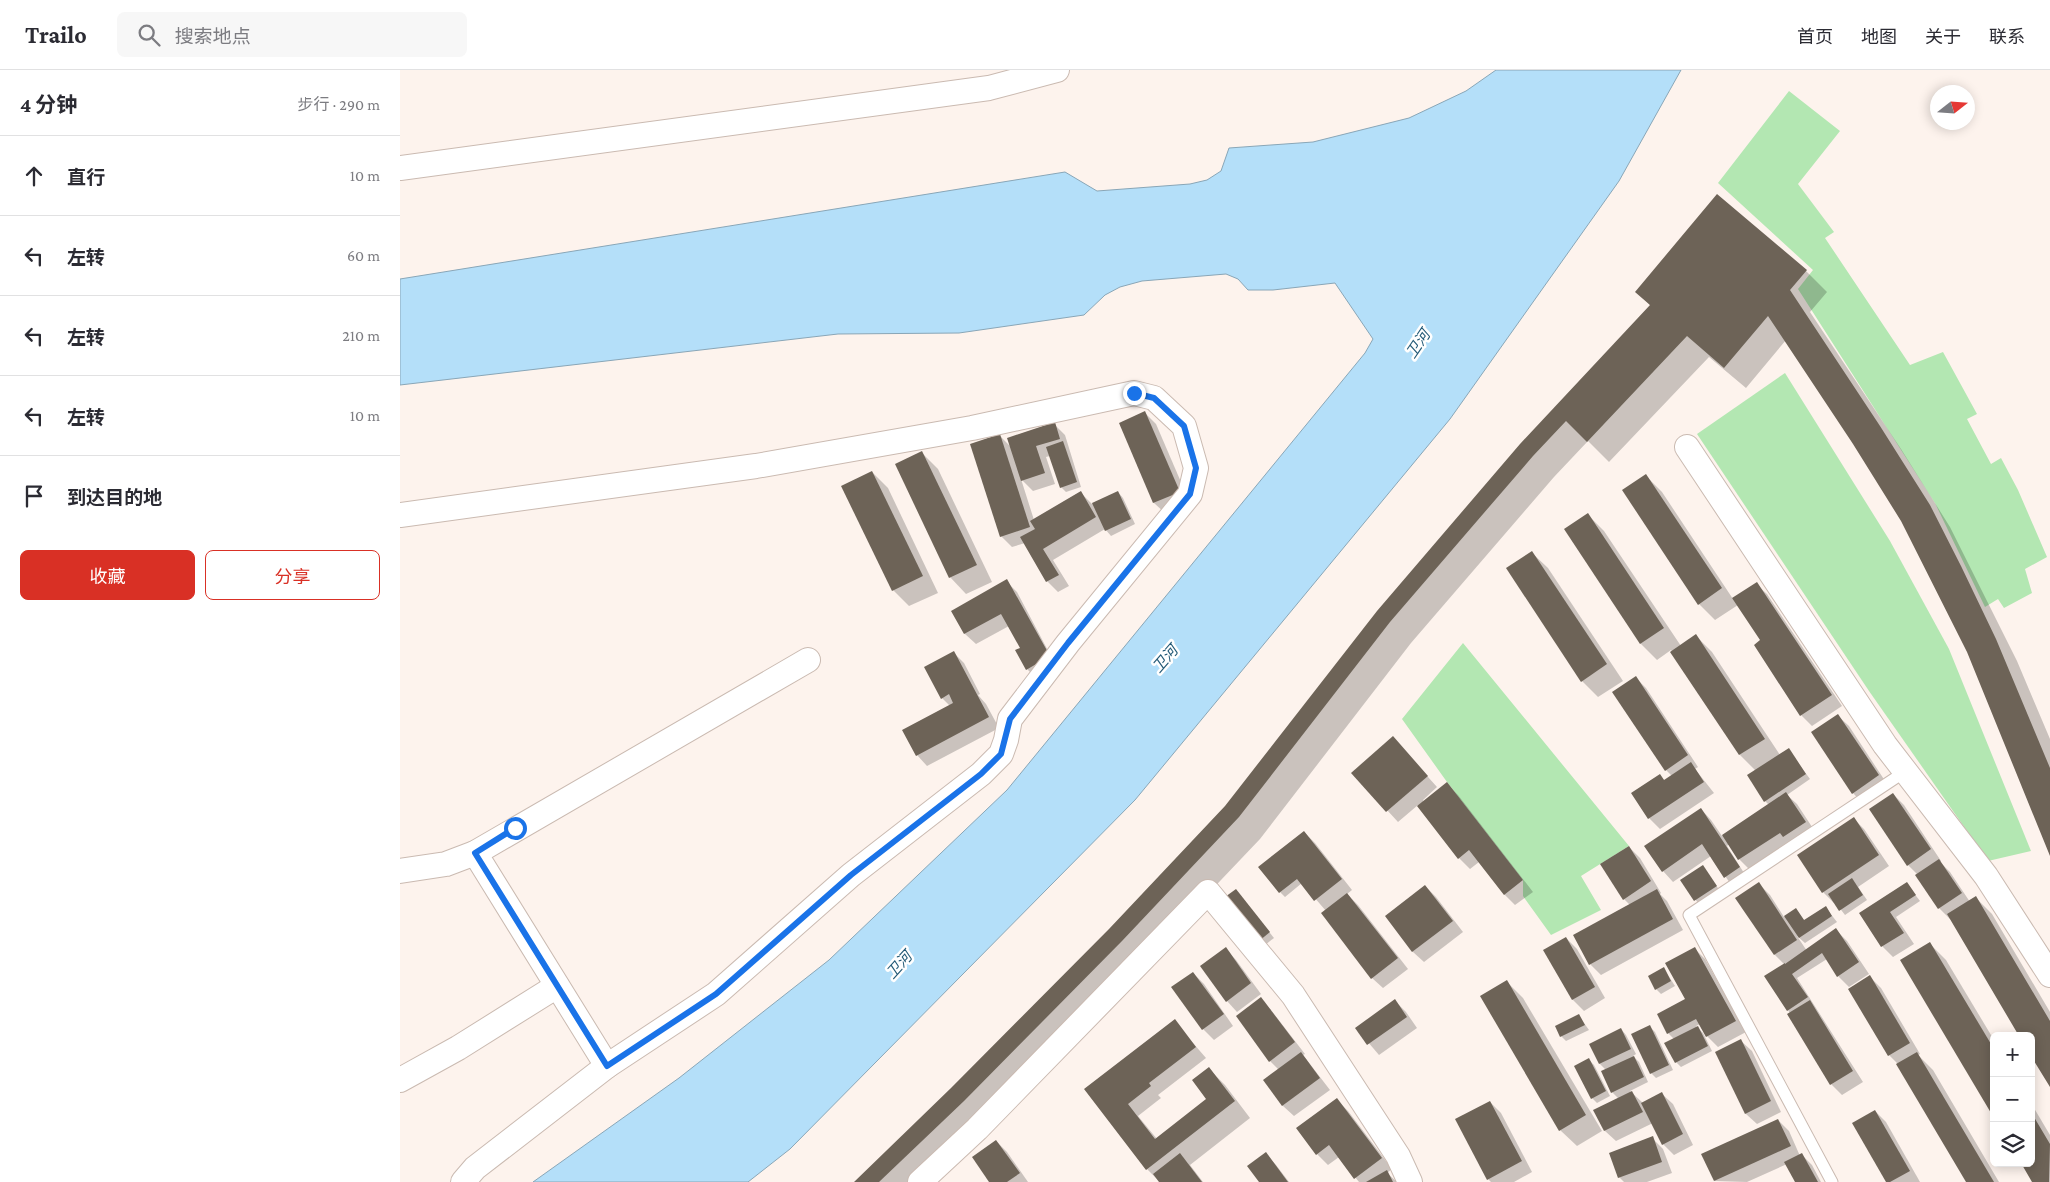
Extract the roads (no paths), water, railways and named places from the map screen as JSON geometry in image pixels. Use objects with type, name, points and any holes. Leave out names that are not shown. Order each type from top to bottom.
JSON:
[{"type":"street","points":[[400,168],[989,88],[1057,70]]},
{"type":"street","points":[[400,515],[756,466],[972,428],[1134,393],[1154,398],[1184,426],[1196,468],[1190,494],[1068,643],[1010,719],[1001,754],[981,774],[851,875],[716,994],[607,1066],[475,1168],[463,1182]]},
{"type":"street","points":[[1687,447],[1885,745],[1986,876],[2050,975]]},
{"type":"street","points":[[400,872],[446,864],[475,853],[808,660]]},
{"type":"street","points":[[475,853],[607,1066]]},
{"type":"street","points":[[920,1182],[977,1129],[1208,892],[1293,995],[1398,1156],[1410,1182]]},
{"type":"street","points":[[400,1080],[458,1048],[557,986]]},
{"type":"lane","points":[[1832,1182],[1689,915],[1906,771]]},
{"type":"water","name":"卫河","points":[[1496,70],[1681,70],[1619,181],[1450,419],[1135,800],[790,1149],[748,1182],[533,1182],[679,1078],[829,960],[1007,790],[1365,353],[1373,339],[1335,283],[1273,290],[1248,290],[1238,279],[1226,274],[1142,281],[1120,287],[1105,295],[1084,315],[959,333],[838,334],[400,385],[400,279],[1065,172],[1097,191],[1190,184],[1207,180],[1221,171],[1229,148],[1313,142],[1409,118],[1466,91]]}]
